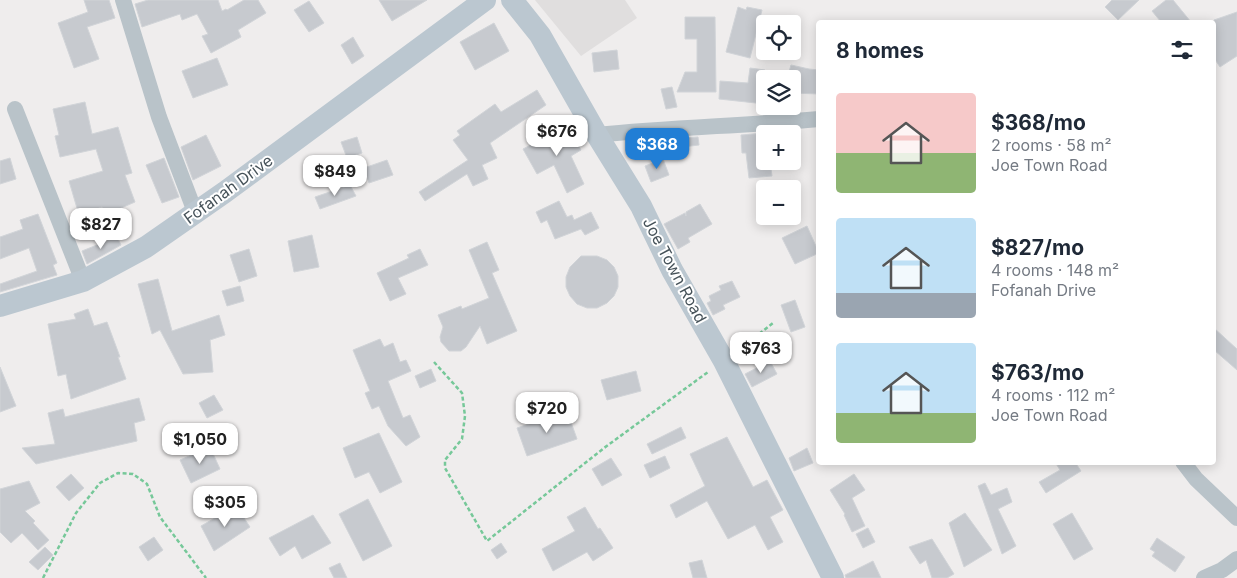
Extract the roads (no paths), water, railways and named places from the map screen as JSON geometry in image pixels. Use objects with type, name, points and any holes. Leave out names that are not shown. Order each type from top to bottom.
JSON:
[{"type":"street","points":[[123,0],[159,117],[195,212]]},
{"type":"street","name":"Fofanah Drive","points":[[0,306],[83,281],[146,247],[485,0]]},
{"type":"street","name":"Joe Town Road","points":[[512,0],[540,35],[597,135],[641,206],[672,270],[724,361],[832,578]]},
{"type":"street","points":[[15,109],[83,281]]},
{"type":"street","points":[[597,135],[642,130],[750,125],[816,119]]},
{"type":"street","points":[[1185,465],[1237,518]]},
{"type":"street","points":[[1204,578],[1222,570],[1237,559]]}]
